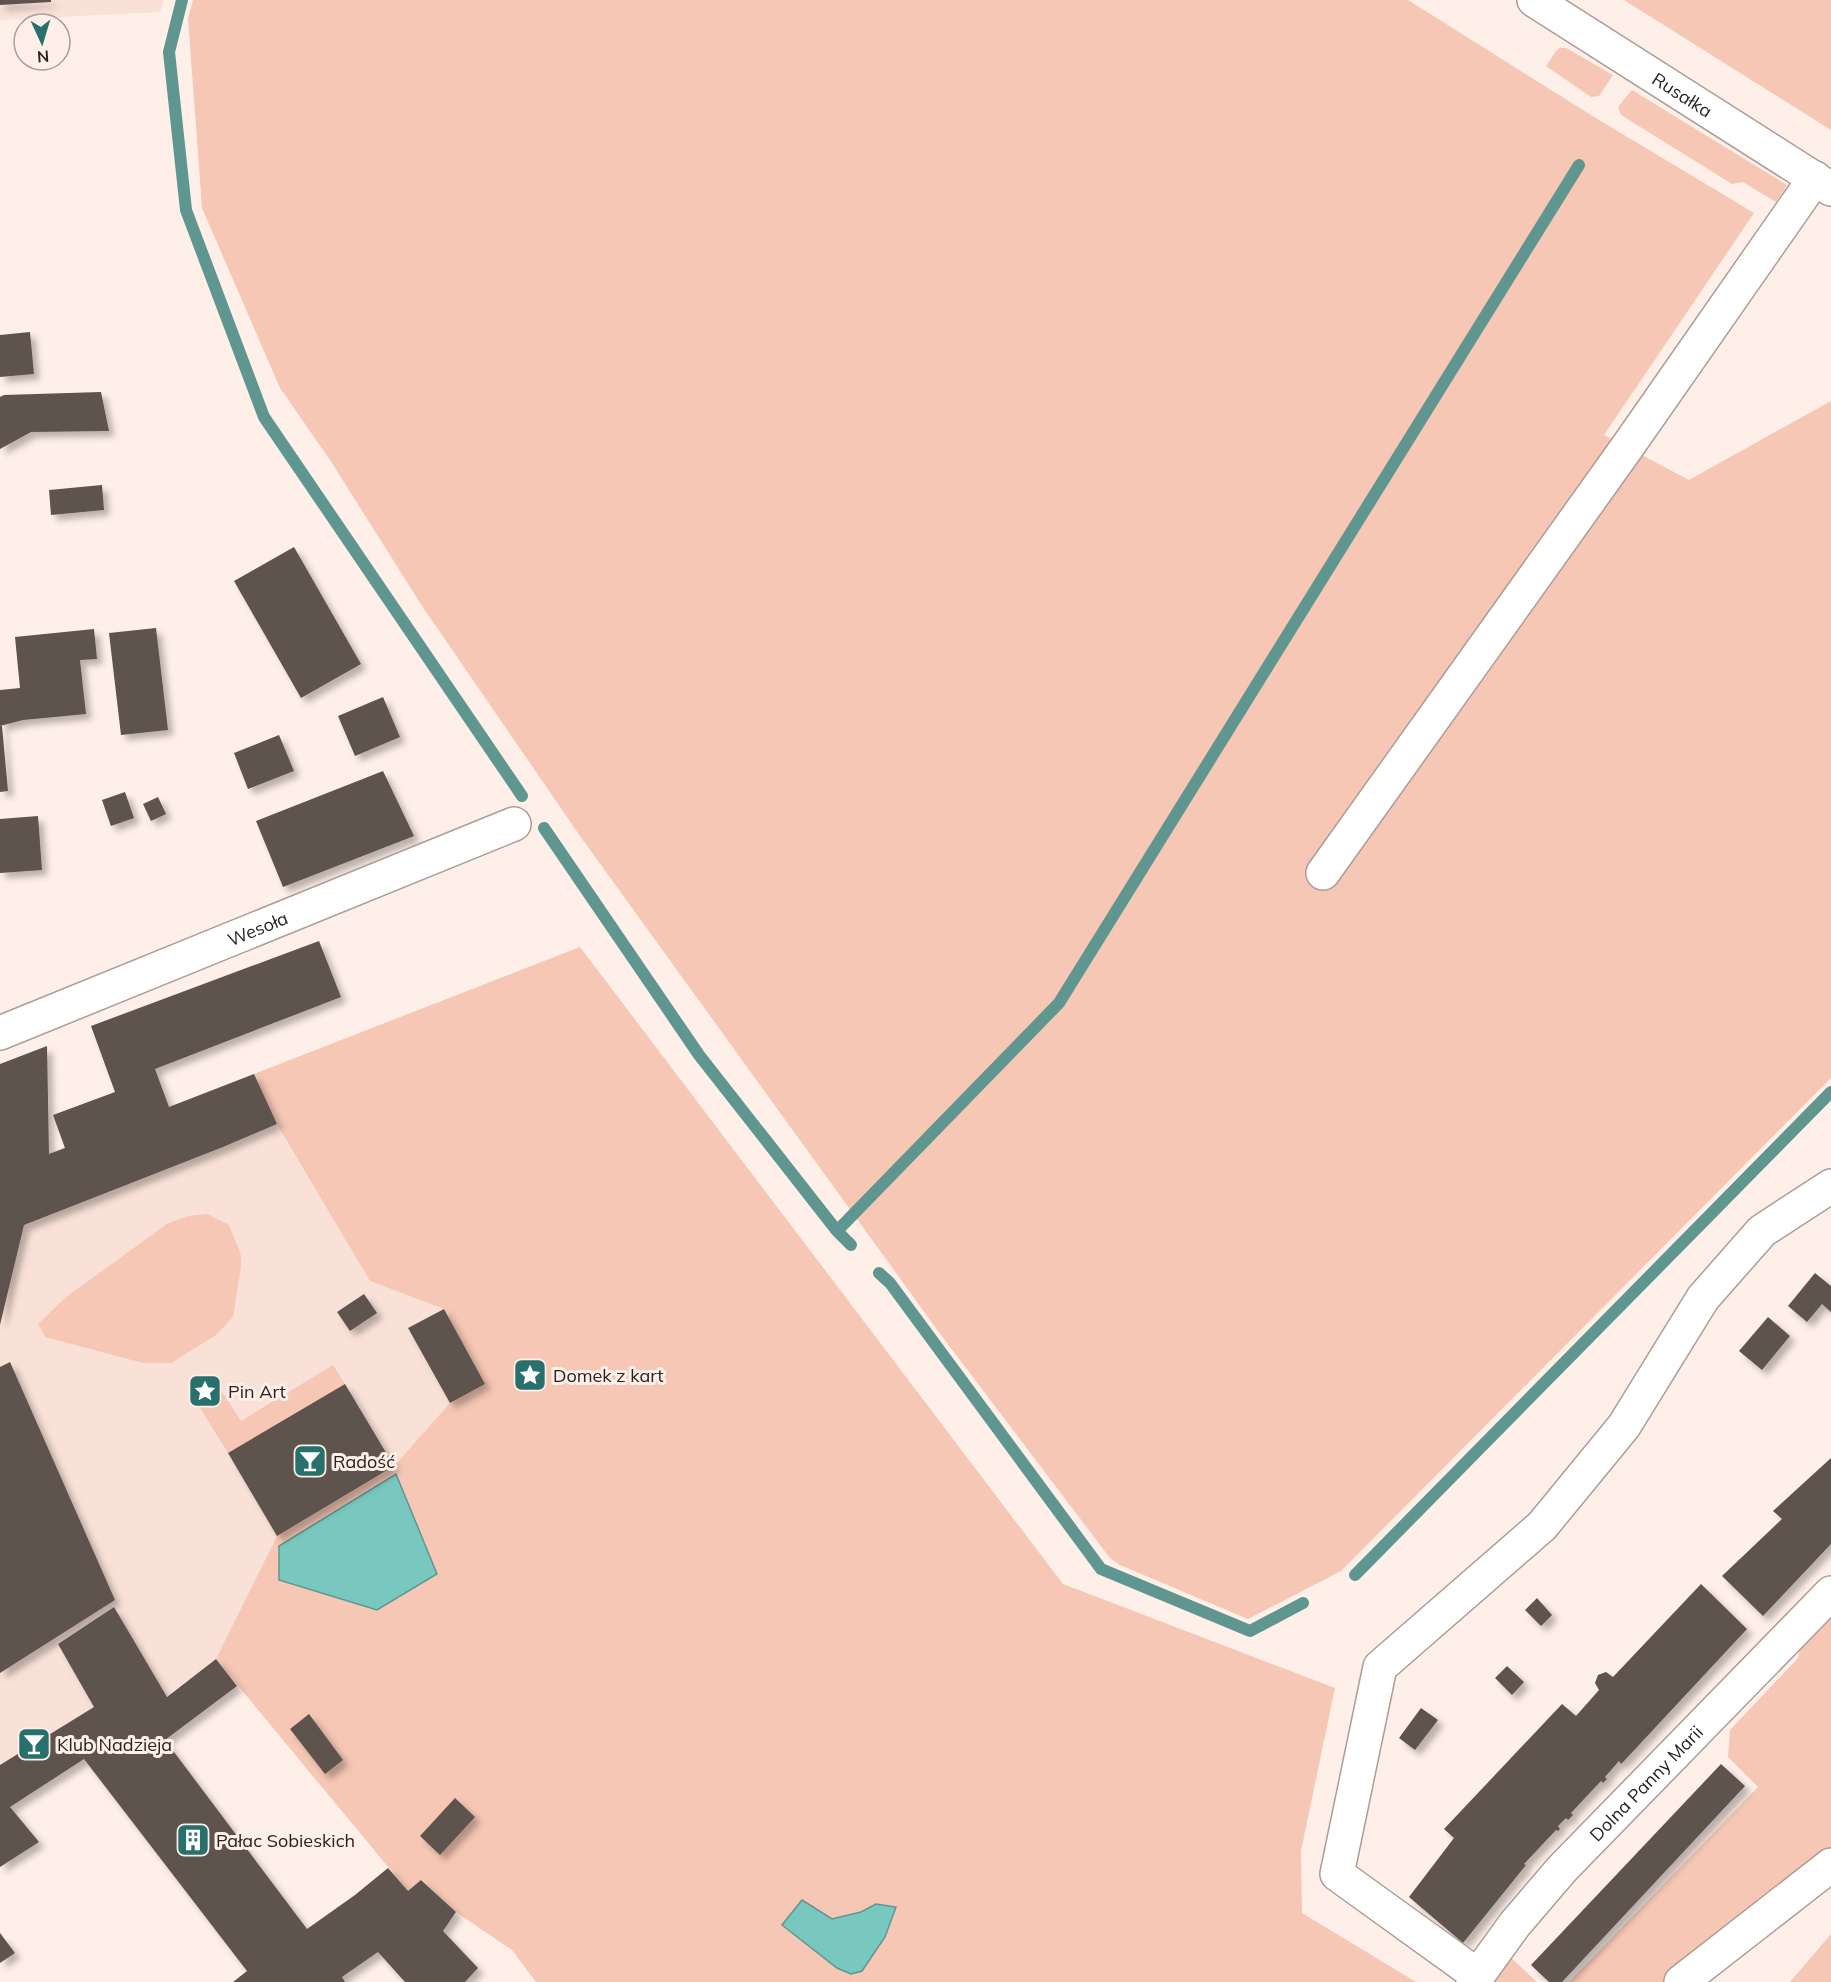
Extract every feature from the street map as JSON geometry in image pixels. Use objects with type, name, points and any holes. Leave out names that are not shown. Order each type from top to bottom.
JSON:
[{"type":"street","name":"Rusałka","points":[[1534,0],[1823,183]]},
{"type":"street","points":[[1323,873],[1628,446],[1823,183]]},
{"type":"street","name":"Wesoła","points":[[0,1033],[514,824]]},
{"type":"street","points":[[1475,1978],[1337,1874],[1380,1667],[1542,1526],[1624,1426],[1703,1298],[1762,1231],[1831,1186]]},
{"type":"street","name":"Dolna Panny Marii","points":[[1475,1978],[1515,1923],[1562,1869],[1831,1593]]},
{"type":"street","points":[[1681,1982],[1831,1865]]},
{"type":"shaded area","points":[[0,0],[164,0],[160,12],[72,16],[72,12],[12,12],[12,19],[0,20]]},
{"type":"shaded area","points":[[193,0],[1408,0],[1594,117],[1754,213],[1604,435],[1689,480],[1831,401],[1831,1078],[1341,1571],[1248,1619],[1120,1565],[1110,1558],[938,1331],[580,836],[422,606],[330,460],[280,388],[202,208],[188,19]]},
{"type":"shaded area","points":[[1624,0],[1831,0],[1831,130]]},
{"type":"shaded area","points":[[1560,48],[1566,48],[1613,75],[1599,96],[1591,97],[1546,66]]},
{"type":"shaded area","points":[[1632,90],[1787,185],[1776,202],[1743,182],[1732,184],[1621,115],[1618,107]]},
{"type":"shaded area","points":[[580,947],[1063,1584],[1335,1688],[1301,1851],[1302,1913],[1416,1982],[536,1982],[512,1950],[456,1912],[422,1880],[408,1891],[216,1659],[277,1536],[394,1466],[450,1403],[485,1384],[444,1309],[370,1281],[277,1124],[254,1074]]},
{"type":"shaded area","points":[[254,1074],[370,1281],[444,1309],[408,1329],[450,1403],[394,1466],[277,1536],[216,1659],[84,1759],[0,1812],[0,1172]]},
{"type":"shaded area","points":[[207,1214],[229,1225],[241,1255],[233,1317],[216,1335],[171,1363],[143,1363],[45,1337],[38,1324],[66,1297],[167,1224],[188,1216]]},
{"type":"shaded area","points":[[333,1365],[345,1384],[228,1453],[190,1392],[213,1378],[241,1421]]},
{"type":"shaded area","points":[[1831,1612],[1831,1854],[1664,1982],[1569,1982],[1758,1787],[1728,1757],[1730,1730],[1798,1658],[1803,1636]]},
{"type":"shaded area","points":[[1831,1934],[1831,1982],[1790,1982],[1826,1940]]},
{"type":"shaded area","points":[[1508,1955],[1537,1982],[1489,1982]]},
{"type":"water","points":[[396,1474],[437,1574],[377,1610],[279,1580],[279,1546]]},
{"type":"water","points":[[802,1900],[832,1919],[861,1912],[876,1904],[896,1907],[885,1937],[862,1971],[851,1974],[837,1968],[782,1925]]},
{"type":"building","points":[[0,0],[51,0],[51,2],[0,5]]},
{"type":"building","points":[[30,332],[34,374],[0,377],[0,335]]},
{"type":"building","points":[[101,392],[109,431],[31,432],[0,449],[0,397]]},
{"type":"building","points":[[102,485],[104,510],[51,515],[49,490]]},
{"type":"building","points":[[294,547],[361,664],[301,698],[234,581]]},
{"type":"building","points":[[156,628],[168,730],[121,735],[109,633]]},
{"type":"building","points":[[94,629],[97,659],[80,660],[86,714],[23,720],[0,726],[0,690],[20,688],[15,637]]},
{"type":"building","points":[[383,697],[400,737],[355,756],[338,716]]},
{"type":"building","points":[[0,726],[2,726],[8,791],[0,792]]},
{"type":"building","points":[[279,735],[294,771],[248,789],[234,753]]},
{"type":"building","points":[[383,771],[414,836],[283,887],[256,821]]},
{"type":"building","points":[[125,792],[134,818],[111,826],[102,800]]},
{"type":"building","points":[[158,797],[166,814],[151,821],[143,804]]},
{"type":"building","points":[[38,816],[42,870],[0,873],[0,819]]},
{"type":"building","points":[[319,941],[341,997],[155,1069],[169,1107],[254,1074],[277,1124],[24,1225],[0,1325],[0,1064],[47,1046],[49,1154],[65,1148],[53,1115],[115,1092],[91,1026]]},
{"type":"building","points":[[1815,1273],[1831,1286],[1831,1312],[1822,1304],[1807,1322],[1788,1306]]},
{"type":"building","points":[[364,1294],[377,1313],[350,1331],[337,1312]]},
{"type":"building","points":[[444,1309],[485,1384],[450,1403],[408,1328]]},
{"type":"building","points":[[1768,1317],[1790,1336],[1762,1370],[1739,1351]]},
{"type":"building","points":[[10,1362],[115,1600],[0,1673],[0,1367]]},
{"type":"building","points":[[345,1384],[394,1466],[277,1536],[228,1453]]},
{"type":"building","points":[[1831,1458],[1831,1544],[1763,1616],[1722,1576],[1782,1519],[1773,1511]]},
{"type":"building","points":[[1701,1584],[1747,1629],[1625,1760],[1621,1764],[1619,1761],[1605,1777],[1607,1779],[1603,1783],[1601,1781],[1571,1813],[1573,1815],[1558,1826],[1560,1829],[1556,1830],[1524,1864],[1526,1865],[1463,1943],[1409,1897],[1454,1838],[1444,1829],[1562,1704],[1576,1716],[1599,1690],[1595,1683],[1598,1675],[1606,1672],[1613,1677]]},
{"type":"building","points":[[1537,1598],[1552,1615],[1541,1626],[1525,1610]]},
{"type":"building","points":[[114,1607],[167,1697],[216,1659],[237,1686],[165,1740],[307,1929],[388,1868],[408,1891],[421,1880],[456,1912],[443,1931],[478,1968],[465,1982],[405,1982],[378,1952],[342,1977],[345,1982],[233,1982],[247,1971],[84,1759],[10,1807],[39,1842],[0,1867],[0,1765],[94,1707],[58,1644]]},
{"type":"building","points":[[1507,1666],[1524,1682],[1512,1695],[1495,1678]]},
{"type":"building","points":[[1421,1708],[1438,1720],[1415,1750],[1399,1738]]},
{"type":"building","points":[[309,1714],[343,1760],[325,1774],[290,1729]]},
{"type":"building","points":[[1721,1764],[1745,1786],[1562,1982],[1549,1982],[1531,1965]]},
{"type":"building","points":[[455,1798],[475,1817],[440,1855],[420,1836]]},
{"type":"building","points":[[0,1933],[15,1953],[0,1963]]},
{"type":"waterway","points":[[182,0],[169,52],[186,210],[264,417],[522,796]]},
{"type":"waterway","points":[[837,1231],[1059,1003],[1579,165]]},
{"type":"waterway","points":[[544,828],[699,1055],[837,1231],[851,1245]]},
{"type":"waterway","points":[[1355,1575],[1831,1092]]},
{"type":"waterway","points":[[879,1273],[890,1283],[1101,1569],[1250,1631],[1303,1603]]},
{"type":"place","name":"Domek z kart","points":[[530,1375]]},
{"type":"place","name":"Pin Art","points":[[205,1391]]},
{"type":"place","name":"Radość","points":[[310,1461]]},
{"type":"place","name":"Klub Nadzieja","points":[[34,1744]]},
{"type":"place","name":"Pałac Sobieskich","points":[[193,1840]]}]
